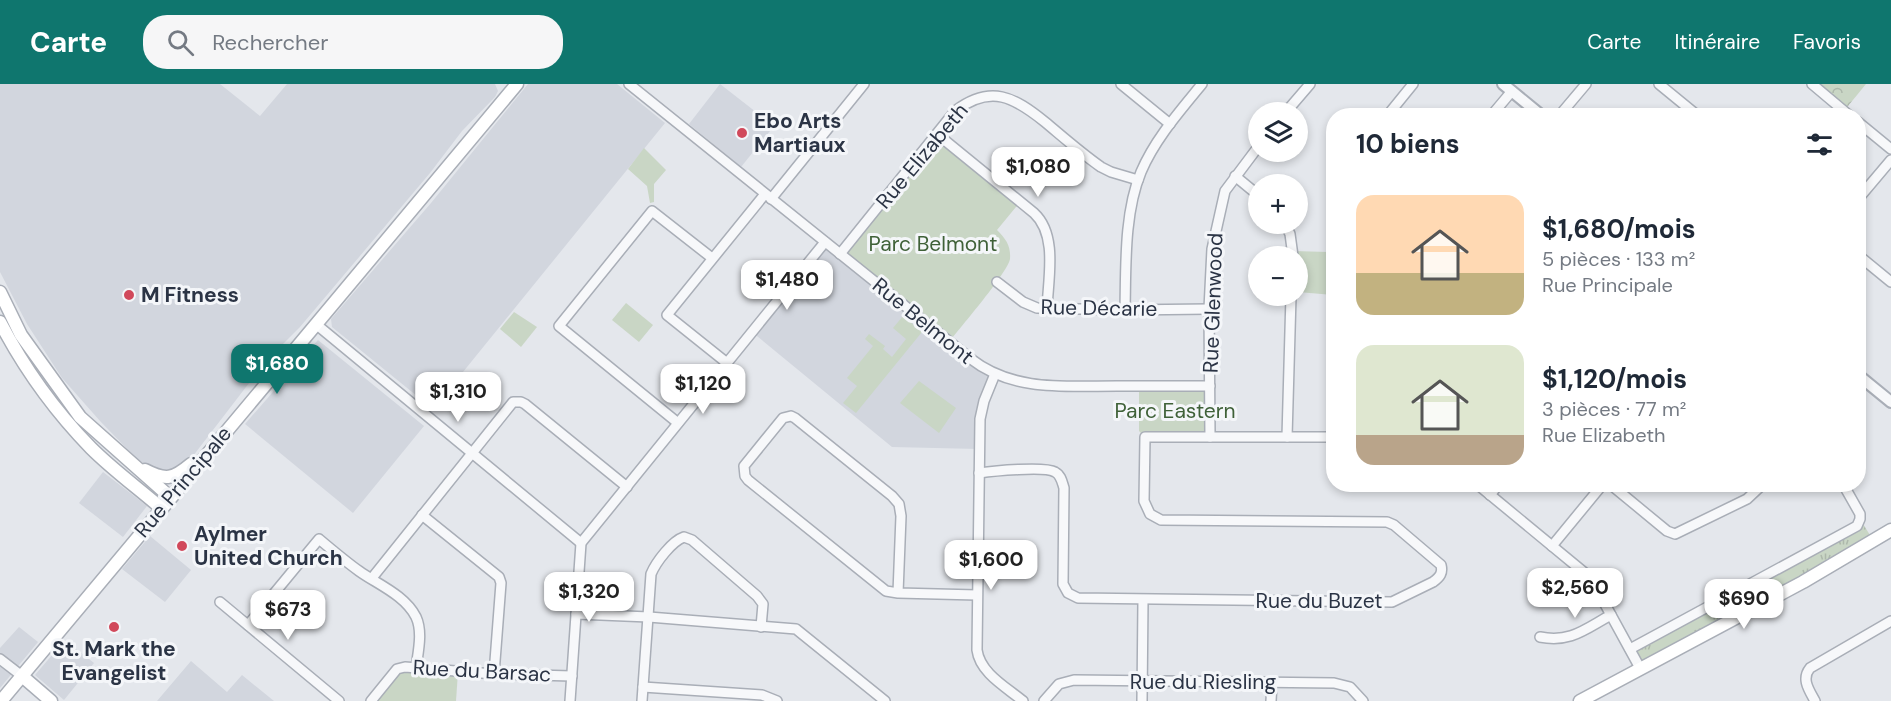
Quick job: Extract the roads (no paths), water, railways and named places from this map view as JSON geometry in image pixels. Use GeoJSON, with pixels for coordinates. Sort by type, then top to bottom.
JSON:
{"type":"FeatureCollection","features":[{"type":"Feature","properties":{"kind":"main road","name":"Rue Principale"},"geometry":{"type":"LineString","coordinates":[[1,701],[161,507],[391,237],[514,85]]}},
{"type":"Feature","properties":{"kind":"main road"},"geometry":{"type":"LineString","coordinates":[[0,292],[28,346],[80,417],[170,497]]}},
{"type":"Feature","properties":{"kind":"main road"},"geometry":{"type":"LineString","coordinates":[[0,322],[26,366],[72,428],[109,464],[161,507]]}},
{"type":"Feature","properties":{"kind":"main road"},"geometry":{"type":"LineString","coordinates":[[129,460],[153,474],[167,477],[182,472],[214,445]]}},
{"type":"Feature","properties":{"kind":"main road"},"geometry":{"type":"LineString","coordinates":[[1580,701],[1803,582],[1891,530]]}},
{"type":"Feature","properties":{"kind":"main road"},"geometry":{"type":"LineString","coordinates":[[21,676],[51,701]]}},
{"type":"Feature","properties":{"kind":"street","name":"Rue Belmont"},"geometry":{"type":"LineString","coordinates":[[629,84],[971,359],[995,374],[1021,382],[1048,386],[1210,386]]}},
{"type":"Feature","properties":{"kind":"street"},"geometry":{"type":"LineString","coordinates":[[727,363],[667,315],[712,258],[864,84]]}},
{"type":"Feature","properties":{"kind":"street"},"geometry":{"type":"LineString","coordinates":[[1121,84],[1170,124]]}},
{"type":"Feature","properties":{"kind":"street"},"geometry":{"type":"LineString","coordinates":[[1125,310],[1128,237],[1138,180],[1153,150],[1170,124],[1202,84]]}},
{"type":"Feature","properties":{"kind":"street"},"geometry":{"type":"LineString","coordinates":[[1295,102],[1310,84]]}},
{"type":"Feature","properties":{"kind":"street"},"geometry":{"type":"LineString","coordinates":[[1394,108],[1413,84]]}},
{"type":"Feature","properties":{"kind":"street"},"geometry":{"type":"LineString","coordinates":[[1566,108],[1586,84]]}},
{"type":"Feature","properties":{"kind":"street"},"geometry":{"type":"LineString","coordinates":[[1659,84],[1688,108]]}},
{"type":"Feature","properties":{"kind":"street"},"geometry":{"type":"LineString","coordinates":[[1812,84],[1840,108]]}},
{"type":"Feature","properties":{"kind":"street"},"geometry":{"type":"LineString","coordinates":[[1495,108],[1507,87],[1532,108]]}},
{"type":"Feature","properties":{"kind":"street","name":"Rue Elizabeth"},"geometry":{"type":"LineString","coordinates":[[840,254],[955,111],[968,100],[982,94],[1001,94],[1019,102],[1101,167],[1138,180]]}},
{"type":"Feature","properties":{"kind":"street"},"geometry":{"type":"LineString","coordinates":[[1866,129],[1891,149]]}},
{"type":"Feature","properties":{"kind":"street"},"geometry":{"type":"LineString","coordinates":[[937,134],[1034,213],[1043,223],[1049,244],[1047,309]]}},
{"type":"Feature","properties":{"kind":"street","name":"Rue Glenwood"},"geometry":{"type":"LineString","coordinates":[[1210,437],[1209,309],[1212,249],[1224,191],[1248,160]]}},
{"type":"Feature","properties":{"kind":"street"},"geometry":{"type":"LineString","coordinates":[[1866,190],[1890,164]]}},
{"type":"Feature","properties":{"kind":"street"},"geometry":{"type":"LineString","coordinates":[[1235,176],[1248,187]]}},
{"type":"Feature","properties":{"kind":"street"},"geometry":{"type":"LineString","coordinates":[[678,423],[559,327],[652,211],[712,258]]}},
{"type":"Feature","properties":{"kind":"street"},"geometry":{"type":"LineString","coordinates":[[570,701],[582,543],[825,242]]}},
{"type":"Feature","properties":{"kind":"street"},"geometry":{"type":"LineString","coordinates":[[1866,262],[1891,282]]}},
{"type":"Feature","properties":{"kind":"street","name":"Rue Décarie"},"geometry":{"type":"LineString","coordinates":[[997,282],[1027,305],[1047,309],[1209,309]]}},
{"type":"Feature","properties":{"kind":"street"},"geometry":{"type":"LineString","coordinates":[[1287,437],[1291,306]]}},
{"type":"Feature","properties":{"kind":"street"},"geometry":{"type":"LineString","coordinates":[[317,325],[582,543]]}},
{"type":"Feature","properties":{"kind":"street"},"geometry":{"type":"LineString","coordinates":[[995,374],[981,409],[977,650],[981,665],[1023,701]]}},
{"type":"Feature","properties":{"kind":"street"},"geometry":{"type":"LineString","coordinates":[[1866,382],[1891,402]]}},
{"type":"Feature","properties":{"kind":"street"},"geometry":{"type":"LineString","coordinates":[[372,578],[510,405],[517,401],[627,488]]}},
{"type":"Feature","properties":{"kind":"street"},"geometry":{"type":"LineString","coordinates":[[898,593],[901,516],[899,504],[795,418],[791,416],[783,418],[744,466],[745,476],[886,591],[898,593],[977,596]]}},
{"type":"Feature","properties":{"kind":"street","name":"Rue du Buzet"},"geometry":{"type":"LineString","coordinates":[[979,473],[1045,469],[1056,472],[1060,476],[1064,488],[1062,579],[1065,589],[1078,598],[1392,602],[1434,582],[1439,577],[1442,571],[1437,561],[1394,525],[1387,522],[1161,520],[1153,518],[1147,511],[1144,501],[1145,437],[1210,437]]}},
{"type":"Feature","properties":{"kind":"street"},"geometry":{"type":"LineString","coordinates":[[1210,437],[1326,437]]}},
{"type":"Feature","properties":{"kind":"street"},"geometry":{"type":"LineString","coordinates":[[1486,492],[1590,578],[1640,668]]}},
{"type":"Feature","properties":{"kind":"street"},"geometry":{"type":"LineString","coordinates":[[1552,546],[1596,492]]}},
{"type":"Feature","properties":{"kind":"street"},"geometry":{"type":"LineString","coordinates":[[1620,492],[1667,531],[1676,534],[1748,499],[1755,492]]}},
{"type":"Feature","properties":{"kind":"street"},"geometry":{"type":"LineString","coordinates":[[1630,649],[1857,526],[1860,514],[1848,492]]}},
{"type":"Feature","properties":{"kind":"street"},"geometry":{"type":"LineString","coordinates":[[422,515],[499,577],[501,584],[494,674]]}},
{"type":"Feature","properties":{"kind":"street"},"geometry":{"type":"LineString","coordinates":[[642,701],[653,569],[677,541],[684,537],[692,540],[760,600],[763,611],[761,627]]}},
{"type":"Feature","properties":{"kind":"street"},"geometry":{"type":"LineString","coordinates":[[248,626],[319,539],[405,604],[416,617],[419,640],[416,668]]}},
{"type":"Feature","properties":{"kind":"street"},"geometry":{"type":"LineString","coordinates":[[1142,701],[1143,600]]}},
{"type":"Feature","properties":{"kind":"street"},"geometry":{"type":"LineString","coordinates":[[220,602],[339,701]]}},
{"type":"Feature","properties":{"kind":"street"},"geometry":{"type":"LineString","coordinates":[[576,614],[649,617],[796,629],[885,701]]}},
{"type":"Feature","properties":{"kind":"street"},"geometry":{"type":"LineString","coordinates":[[1540,637],[1565,639],[1611,615]]}},
{"type":"Feature","properties":{"kind":"street"},"geometry":{"type":"LineString","coordinates":[[1815,701],[1806,681],[1810,668],[1891,621]]}},
{"type":"Feature","properties":{"kind":"street"},"geometry":{"type":"LineString","coordinates":[[0,658],[21,676]]}},
{"type":"Feature","properties":{"kind":"street","name":"Rue du Barsac"},"geometry":{"type":"LineString","coordinates":[[371,701],[397,669],[405,667],[494,674],[572,676]]}},
{"type":"Feature","properties":{"kind":"street","name":"Rue du Riesling"},"geometry":{"type":"LineString","coordinates":[[1044,701],[1053,690],[1066,681],[1342,684],[1355,691],[1363,701]]}},
{"type":"Feature","properties":{"kind":"street"},"geometry":{"type":"LineString","coordinates":[[1271,701],[1272,683]]}},
{"type":"Feature","properties":{"kind":"street"},"geometry":{"type":"LineString","coordinates":[[643,687],[713,696],[762,695],[777,701]]}},
{"type":"Feature","properties":{"kind":"place","name":"Ebo Arts Martiaux"},"geometry":{"type":"Point","coordinates":[742,133]}},
{"type":"Feature","properties":{"kind":"place","name":"M Fitness"},"geometry":{"type":"Point","coordinates":[129,295]}},
{"type":"Feature","properties":{"kind":"place","name":"Aylmer United Church"},"geometry":{"type":"Point","coordinates":[182,546]}},
{"type":"Feature","properties":{"kind":"place","name":"St. Mark the Evangelist"},"geometry":{"type":"Point","coordinates":[114,627]}},
{"type":"Feature","properties":{"kind":"park label","name":"Parc Belmont"},"geometry":{"type":"Point","coordinates":[933,244]}},
{"type":"Feature","properties":{"kind":"park label","name":"Parc Eastern"},"geometry":{"type":"Point","coordinates":[1175,411]}}]}
